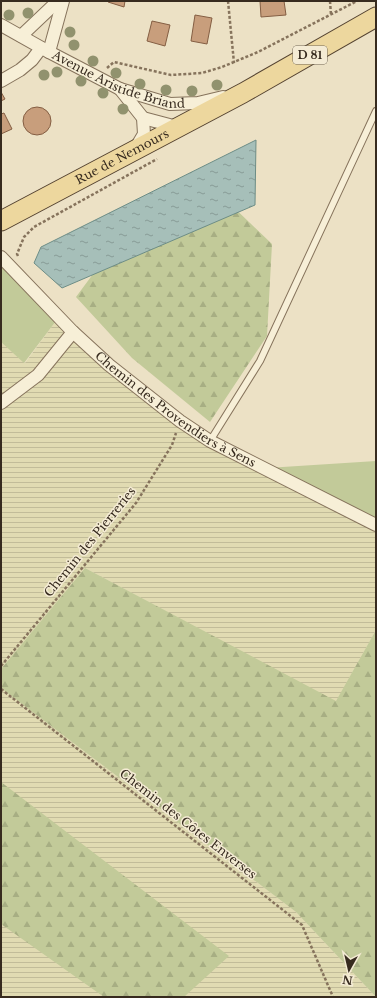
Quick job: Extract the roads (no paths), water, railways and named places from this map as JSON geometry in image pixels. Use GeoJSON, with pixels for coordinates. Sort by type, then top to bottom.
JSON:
{"type":"FeatureCollection","features":[{"type":"Feature","properties":{"kind":"main road","name":"D 81"},"geometry":{"type":"LineString","coordinates":[[243,93],[376,17]]}},
{"type":"Feature","properties":{"kind":"main road","name":"Rue de Nemours"},"geometry":{"type":"LineString","coordinates":[[1,221],[243,93]]}},
{"type":"Feature","properties":{"kind":"street"},"geometry":{"type":"LineString","coordinates":[[21,36],[58,1]]}},
{"type":"Feature","properties":{"kind":"street"},"geometry":{"type":"LineString","coordinates":[[1,81],[20,70],[45,50],[63,1]]}},
{"type":"Feature","properties":{"kind":"street","name":"Avenue Aristide Briand"},"geometry":{"type":"LineString","coordinates":[[1,25],[120,89],[170,104],[198,103],[243,93]]}},
{"type":"Feature","properties":{"kind":"street"},"geometry":{"type":"LineString","coordinates":[[120,89],[143,118],[144,134],[134,150]]}},
{"type":"Feature","properties":{"kind":"street"},"geometry":{"type":"LineString","coordinates":[[170,104],[177,127]]}},
{"type":"Feature","properties":{"kind":"street"},"geometry":{"type":"LineString","coordinates":[[143,118],[177,127]]}},
{"type":"Feature","properties":{"kind":"street","name":"Chemin des Provendiers à Sens"},"geometry":{"type":"LineString","coordinates":[[1,257],[73,332],[109,365],[180,421],[210,441],[376,525]]}},
{"type":"Feature","properties":{"kind":"street"},"geometry":{"type":"LineString","coordinates":[[1,403],[38,375],[73,332]]}},
{"type":"Feature","properties":{"kind":"lane"},"geometry":{"type":"LineString","coordinates":[[210,441],[260,361],[376,111]]}},
{"type":"Feature","properties":{"kind":"water"},"geometry":{"type":"Polygon","coordinates":[[[256,140],[255,205],[62,288],[34,263],[41,247],[256,140]]]}}]}
